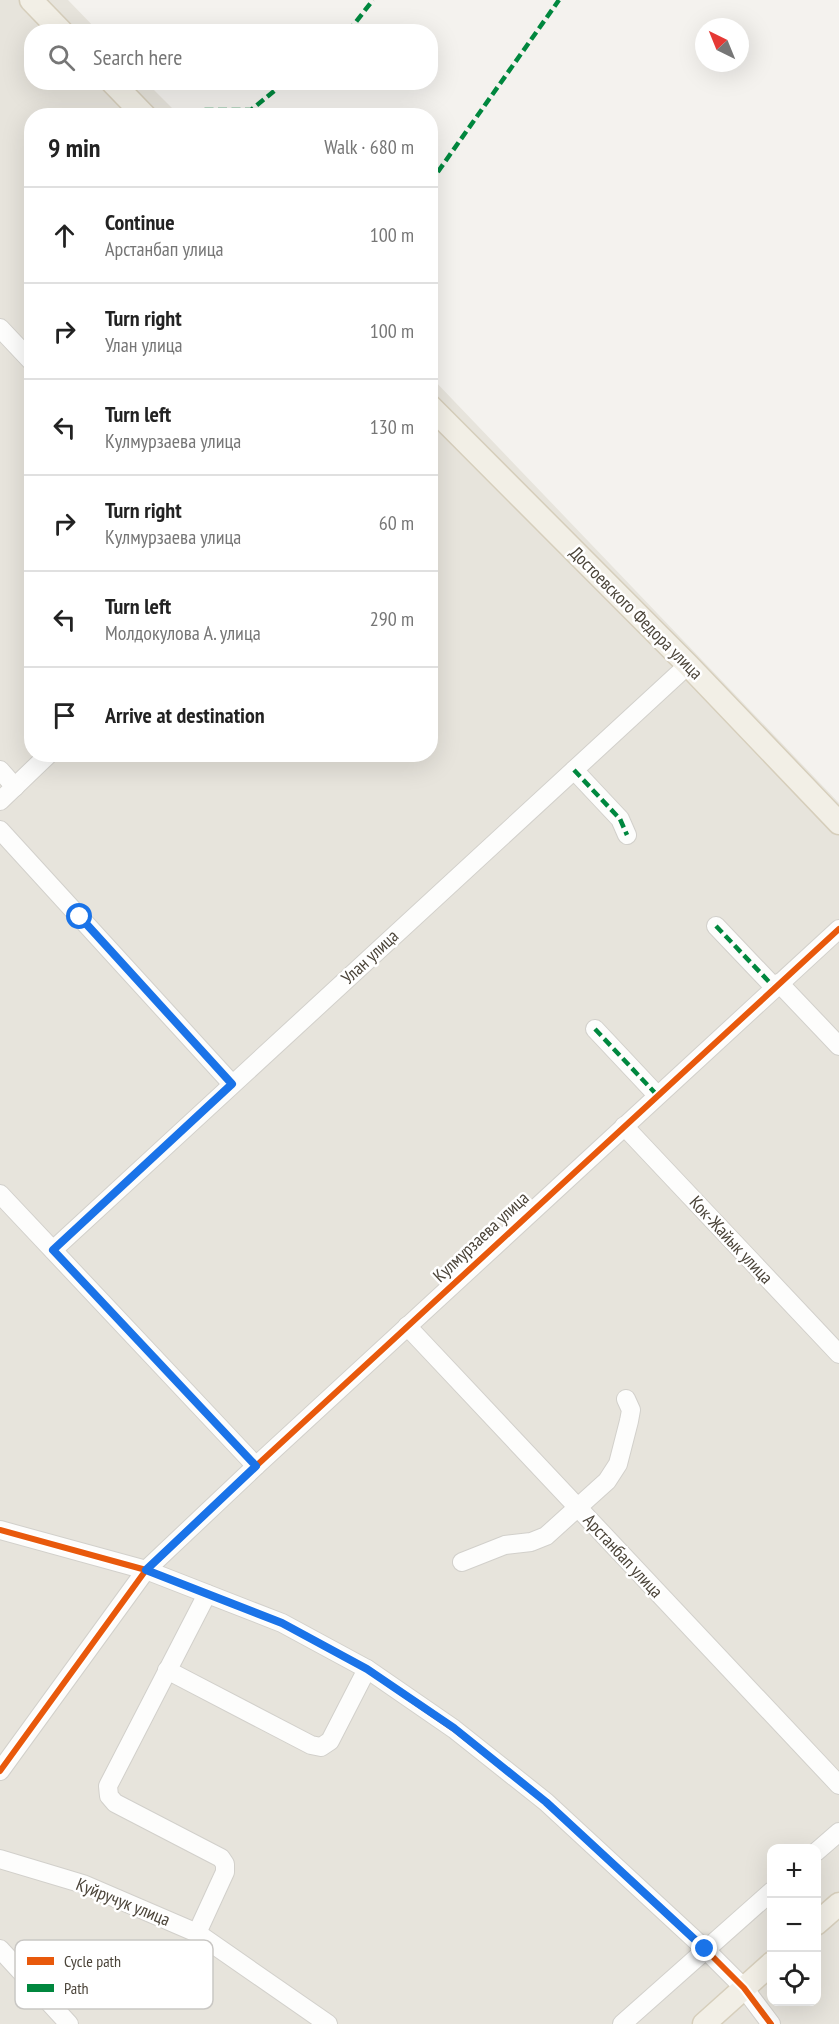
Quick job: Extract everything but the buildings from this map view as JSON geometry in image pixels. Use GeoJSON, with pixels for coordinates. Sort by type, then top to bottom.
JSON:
{"type":"FeatureCollection","features":[{"type":"Feature","properties":{"kind":"main road"},"geometry":{"type":"LineString","coordinates":[[31,0],[54,24]]}},
{"type":"Feature","properties":{"kind":"main road"},"geometry":{"type":"LineString","coordinates":[[120,90],[136,108]]}},
{"type":"Feature","properties":{"kind":"main road","name":"Достоевского Федора улица"},"geometry":{"type":"LineString","coordinates":[[438,414],[688,665],[839,823]]}},
{"type":"Feature","properties":{"kind":"main road"},"geometry":{"type":"LineString","coordinates":[[821,1920],[839,1904]]}},
{"type":"Feature","properties":{"kind":"main road"},"geometry":{"type":"LineString","coordinates":[[704,2024],[767,1967]]}},
{"type":"Feature","properties":{"kind":"street"},"geometry":{"type":"LineString","coordinates":[[0,328],[24,354]]}},
{"type":"Feature","properties":{"kind":"street","name":"Улан улица"},"geometry":{"type":"LineString","coordinates":[[53,1250],[688,665]]}},
{"type":"Feature","properties":{"kind":"street"},"geometry":{"type":"LineString","coordinates":[[0,801],[41,762]]}},
{"type":"Feature","properties":{"kind":"street"},"geometry":{"type":"LineString","coordinates":[[0,770],[15,787]]}},
{"type":"Feature","properties":{"kind":"street"},"geometry":{"type":"LineString","coordinates":[[574,770],[620,819],[627,835]]}},
{"type":"Feature","properties":{"kind":"street"},"geometry":{"type":"LineString","coordinates":[[0,830],[232,1084]]}},
{"type":"Feature","properties":{"kind":"street"},"geometry":{"type":"LineString","coordinates":[[716,926],[839,1046]]}},
{"type":"Feature","properties":{"kind":"street","name":"Кулмурзаева улица"},"geometry":{"type":"LineString","coordinates":[[0,1771],[146,1570],[407,1326],[839,929]]}},
{"type":"Feature","properties":{"kind":"street"},"geometry":{"type":"LineString","coordinates":[[595,1029],[657,1095]]}},
{"type":"Feature","properties":{"kind":"street","name":"Кок-Жайык улица"},"geometry":{"type":"LineString","coordinates":[[624,1126],[839,1354]]}},
{"type":"Feature","properties":{"kind":"street"},"geometry":{"type":"LineString","coordinates":[[0,1194],[256,1466]]}},
{"type":"Feature","properties":{"kind":"street","name":"Арстанбап улица"},"geometry":{"type":"LineString","coordinates":[[407,1326],[839,1785]]}},
{"type":"Feature","properties":{"kind":"street"},"geometry":{"type":"LineString","coordinates":[[462,1562],[505,1545],[531,1542],[546,1536],[607,1481],[618,1464],[631,1410],[626,1400]]}},
{"type":"Feature","properties":{"kind":"street"},"geometry":{"type":"LineString","coordinates":[[0,1530],[146,1570],[282,1623],[367,1669],[454,1728],[546,1802],[705,1949],[744,1988],[771,2024]]}},
{"type":"Feature","properties":{"kind":"street"},"geometry":{"type":"LineString","coordinates":[[197,1933],[225,1872],[225,1864],[221,1858],[115,1803],[109,1796],[108,1786],[207,1594]]}},
{"type":"Feature","properties":{"kind":"street"},"geometry":{"type":"LineString","coordinates":[[167,1670],[312,1745],[321,1747],[330,1741],[367,1669]]}},
{"type":"Feature","properties":{"kind":"street"},"geometry":{"type":"LineString","coordinates":[[821,1848],[839,1833]]}},
{"type":"Feature","properties":{"kind":"street","name":"Куйручук улица"},"geometry":{"type":"LineString","coordinates":[[0,1859],[82,1884],[197,1933],[207,1940]]}},
{"type":"Feature","properties":{"kind":"street"},"geometry":{"type":"LineString","coordinates":[[622,2024],[767,1895]]}},
{"type":"Feature","properties":{"kind":"street","name":"Куйручук улица"},"geometry":{"type":"LineString","coordinates":[[213,1944],[328,2024]]}},
{"type":"Feature","properties":{"kind":"street"},"geometry":{"type":"LineString","coordinates":[[0,1949],[15,1965]]}},
{"type":"Feature","properties":{"kind":"street"},"geometry":{"type":"LineString","coordinates":[[55,2009],[69,2024]]}},
{"type":"Feature","properties":{"kind":"shaded area"},"geometry":{"type":"Polygon","coordinates":[[[0,0],[68,0],[91,24],[24,24],[24,90],[154,90],[172,108],[24,108],[24,762],[438,762],[438,384],[839,803],[839,2024],[0,2024],[0,0]]]}},
{"type":"Feature","properties":{"kind":"marked path"},"geometry":{"type":"LineString","coordinates":[[354,24],[373,0]]}},
{"type":"Feature","properties":{"kind":"marked path"},"geometry":{"type":"LineString","coordinates":[[438,172],[559,0]]}},
{"type":"Feature","properties":{"kind":"marked path"},"geometry":{"type":"LineString","coordinates":[[253,108],[275,90]]}},
{"type":"Feature","properties":{"kind":"marked path"},"geometry":{"type":"LineString","coordinates":[[574,770],[620,819],[627,835]]}},
{"type":"Feature","properties":{"kind":"marked path"},"geometry":{"type":"LineString","coordinates":[[716,926],[774,987]]}},
{"type":"Feature","properties":{"kind":"marked path"},"geometry":{"type":"LineString","coordinates":[[595,1029],[657,1095]]}},
{"type":"Feature","properties":{"kind":"cycle path"},"geometry":{"type":"LineString","coordinates":[[0,1771],[146,1570],[839,929]]}},
{"type":"Feature","properties":{"kind":"cycle path"},"geometry":{"type":"LineString","coordinates":[[0,1530],[146,1570],[282,1623],[367,1669],[454,1729],[546,1802],[705,1949],[744,1988],[771,2024]]}},
{"type":"Feature","properties":{"kind":"route"},"geometry":{"type":"LineString","coordinates":[[80,917],[232,1084],[53,1250],[256,1466],[146,1570],[282,1623],[367,1669],[454,1728],[546,1802],[705,1949]]}}]}
